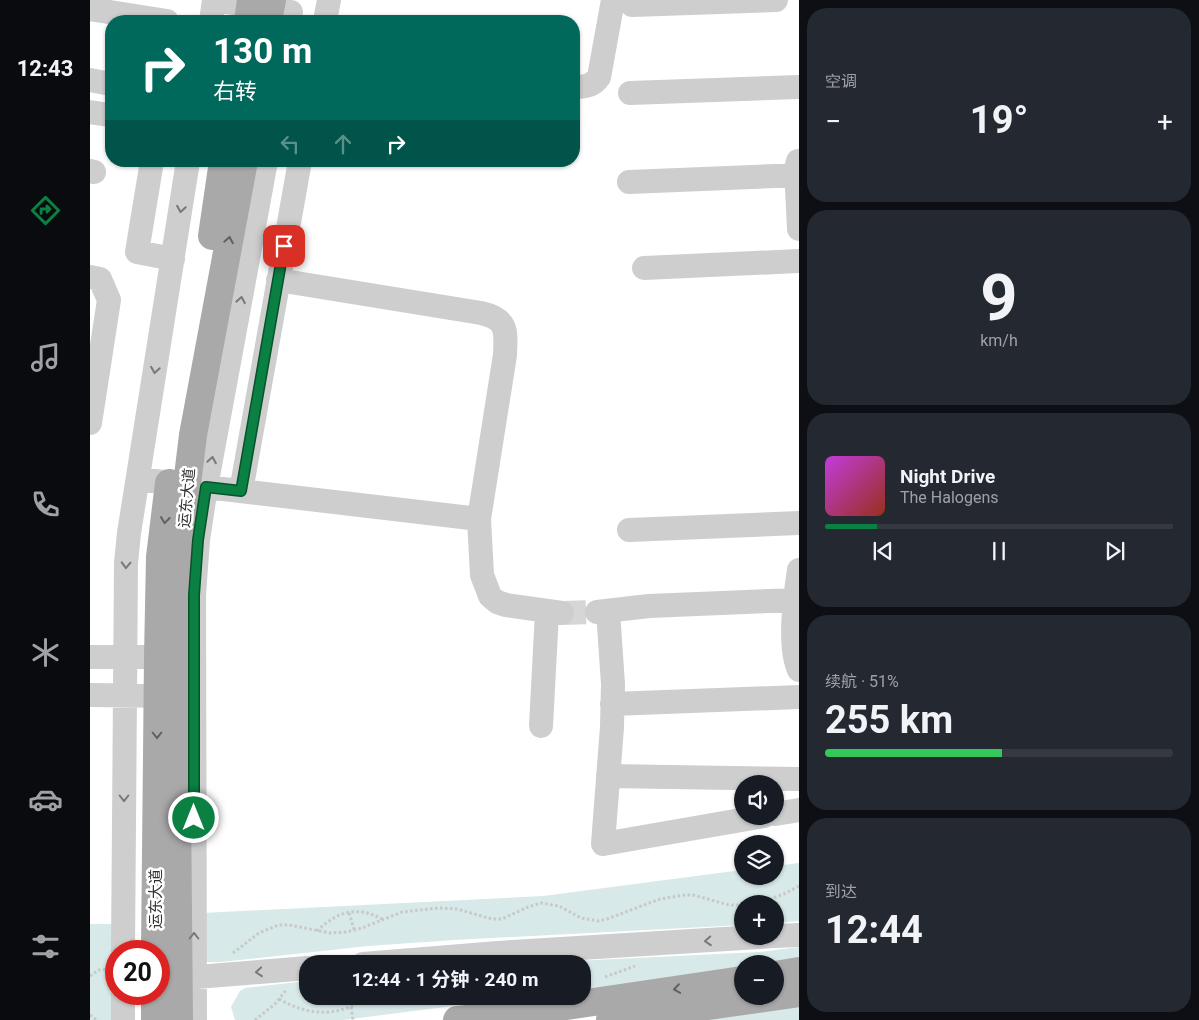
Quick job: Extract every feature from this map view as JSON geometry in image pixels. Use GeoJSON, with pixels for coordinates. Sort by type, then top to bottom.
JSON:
{"type":"FeatureCollection","features":[{"type":"Feature","properties":{"kind":"main road","name":"运东大道"},"geometry":{"type":"LineString","coordinates":[[179,1020],[186,978],[176,657],[160,557],[187,485],[171,461],[207,267],[243,169]]}},
{"type":"Feature","properties":{"kind":"main road","name":"运东大道"},"geometry":{"type":"LineString","coordinates":[[156,940],[176,696]]}},
{"type":"Feature","properties":{"kind":"main road"},"geometry":{"type":"LineString","coordinates":[[784,974],[799,971]]}},
{"type":"Feature","properties":{"kind":"main road"},"geometry":{"type":"LineString","coordinates":[[457,1020],[518,1013],[734,981]]}},
{"type":"Feature","properties":{"kind":"main road"},"geometry":{"type":"LineString","coordinates":[[610,1020],[799,993]]}},
{"type":"Feature","properties":{"kind":"main road"},"geometry":{"type":"LineString","coordinates":[[155,1005],[155,1020]]}},
{"type":"Feature","properties":{"kind":"street"},"geometry":{"type":"LineString","coordinates":[[326,15],[329,0]]}},
{"type":"Feature","properties":{"kind":"street"},"geometry":{"type":"LineString","coordinates":[[580,87],[591,85],[599,77],[623,3],[776,0]]}},
{"type":"Feature","properties":{"kind":"street"},"geometry":{"type":"LineString","coordinates":[[213,8],[269,12]]}},
{"type":"Feature","properties":{"kind":"street"},"geometry":{"type":"LineString","coordinates":[[90,9],[128,15]]}},
{"type":"Feature","properties":{"kind":"street"},"geometry":{"type":"LineString","coordinates":[[90,80],[105,83]]}},
{"type":"Feature","properties":{"kind":"street"},"geometry":{"type":"LineString","coordinates":[[630,93],[799,87]]}},
{"type":"Feature","properties":{"kind":"street"},"geometry":{"type":"LineString","coordinates":[[151,167],[137,252],[173,259]]}},
{"type":"Feature","properties":{"kind":"street"},"geometry":{"type":"LineString","coordinates":[[124,940],[126,563],[187,167]]}},
{"type":"Feature","properties":{"kind":"street"},"geometry":{"type":"LineString","coordinates":[[241,491],[299,167]]}},
{"type":"Feature","properties":{"kind":"street"},"geometry":{"type":"LineString","coordinates":[[90,695],[176,696],[176,657],[194,595],[198,540],[187,485],[243,169]]}},
{"type":"Feature","properties":{"kind":"street"},"geometry":{"type":"LineString","coordinates":[[630,182],[798,169],[799,229]]}},
{"type":"Feature","properties":{"kind":"street"},"geometry":{"type":"LineString","coordinates":[[644,268],[799,261]]}},
{"type":"Feature","properties":{"kind":"street"},"geometry":{"type":"LineString","coordinates":[[90,277],[100,279],[109,300],[95,358],[90,424]]}},
{"type":"Feature","properties":{"kind":"street"},"geometry":{"type":"LineString","coordinates":[[278,280],[492,315],[499,319],[503,325],[506,333],[505,355],[479,519],[482,575],[490,596],[497,602],[555,613],[541,726]]}},
{"type":"Feature","properties":{"kind":"street"},"geometry":{"type":"LineString","coordinates":[[138,479],[479,519]]}},
{"type":"Feature","properties":{"kind":"street"},"geometry":{"type":"LineString","coordinates":[[629,530],[799,523]]}},
{"type":"Feature","properties":{"kind":"street"},"geometry":{"type":"LineString","coordinates":[[799,570],[794,647],[796,664],[799,670]]}},
{"type":"Feature","properties":{"kind":"street"},"geometry":{"type":"LineString","coordinates":[[734,821],[603,844],[613,684],[603,611],[649,606],[796,607]]}},
{"type":"Feature","properties":{"kind":"street"},"geometry":{"type":"LineString","coordinates":[[90,657],[176,657]]}},
{"type":"Feature","properties":{"kind":"street"},"geometry":{"type":"LineString","coordinates":[[612,704],[799,697]]}},
{"type":"Feature","properties":{"kind":"street"},"geometry":{"type":"LineString","coordinates":[[608,776],[799,779]]}},
{"type":"Feature","properties":{"kind":"street"},"geometry":{"type":"LineString","coordinates":[[784,812],[799,810]]}},
{"type":"Feature","properties":{"kind":"street"},"geometry":{"type":"LineString","coordinates":[[784,935],[799,934]]}},
{"type":"Feature","properties":{"kind":"street"},"geometry":{"type":"LineString","coordinates":[[473,955],[734,939]]}},
{"type":"Feature","properties":{"kind":"street"},"geometry":{"type":"LineString","coordinates":[[195,1020],[186,978],[299,969]]}},
{"type":"Feature","properties":{"kind":"street"},"geometry":{"type":"LineString","coordinates":[[123,1005],[123,1020]]}},
{"type":"Feature","properties":{"kind":"path"},"geometry":{"type":"LineString","coordinates":[[781,895],[799,886]]}},
{"type":"Feature","properties":{"kind":"path"},"geometry":{"type":"LineString","coordinates":[[186,978],[226,959],[268,928],[278,925],[289,925],[317,932],[330,933],[354,930],[402,912],[439,908],[457,909],[492,919],[502,919],[541,903],[559,906],[581,918],[598,921],[660,899],[693,894],[734,905]]}},
{"type":"Feature","properties":{"kind":"path"},"geometry":{"type":"LineString","coordinates":[[317,932],[334,916],[349,912],[371,913],[382,919]]}},
{"type":"Feature","properties":{"kind":"path"},"geometry":{"type":"LineString","coordinates":[[349,912],[354,930]]}},
{"type":"Feature","properties":{"kind":"path"},"geometry":{"type":"LineString","coordinates":[[90,976],[99,970],[105,970]]}},
{"type":"Feature","properties":{"kind":"path"},"geometry":{"type":"LineString","coordinates":[[256,1020],[279,999],[299,975]]}},
{"type":"Feature","properties":{"kind":"path"},"geometry":{"type":"LineString","coordinates":[[279,999],[292,1007],[321,1013],[333,1012],[355,1005]]}},
{"type":"Feature","properties":{"kind":"path"},"geometry":{"type":"LineString","coordinates":[[352,1007],[353,1020]]}},
{"type":"Feature","properties":{"kind":"path"},"geometry":{"type":"LineString","coordinates":[[90,1015],[96,1020]]}},
{"type":"Feature","properties":{"kind":"shaded area"},"geometry":{"type":"Polygon","coordinates":[[[799,863],[799,921],[784,922],[784,895],[734,895],[734,925],[454,940],[368,946],[221,962],[205,962],[203,913],[543,896],[734,871],[734,885],[784,885],[784,865],[799,863]]]}},
{"type":"Feature","properties":{"kind":"shaded area"},"geometry":{"type":"Polygon","coordinates":[[[90,924],[116,924],[116,940],[105,940],[105,1005],[113,1005],[113,1020],[90,1020],[90,924]]]}},
{"type":"Feature","properties":{"kind":"shaded area"},"geometry":{"type":"Polygon","coordinates":[[[799,947],[799,961],[784,963],[784,955],[734,955],[734,970],[591,989],[591,960],[759,952],[799,947]]]}},
{"type":"Feature","properties":{"kind":"shaded area"},"geometry":{"type":"Polygon","coordinates":[[[299,982],[299,1005],[461,1005],[343,1020],[235,1020],[231,1007],[240,991],[245,988],[299,982]]]}},
{"type":"Feature","properties":{"kind":"shaded area"},"geometry":{"type":"Polygon","coordinates":[[[799,1006],[799,1020],[687,1020],[799,1006]]]}},
{"type":"Feature","properties":{"kind":"tunnel"},"geometry":{"type":"LineString","coordinates":[[562,613],[597,612]]}},
{"type":"Feature","properties":{"kind":"route"},"geometry":{"type":"LineString","coordinates":[[194,818],[194,595],[198,540],[206,487],[241,491],[284,246]]}}]}
